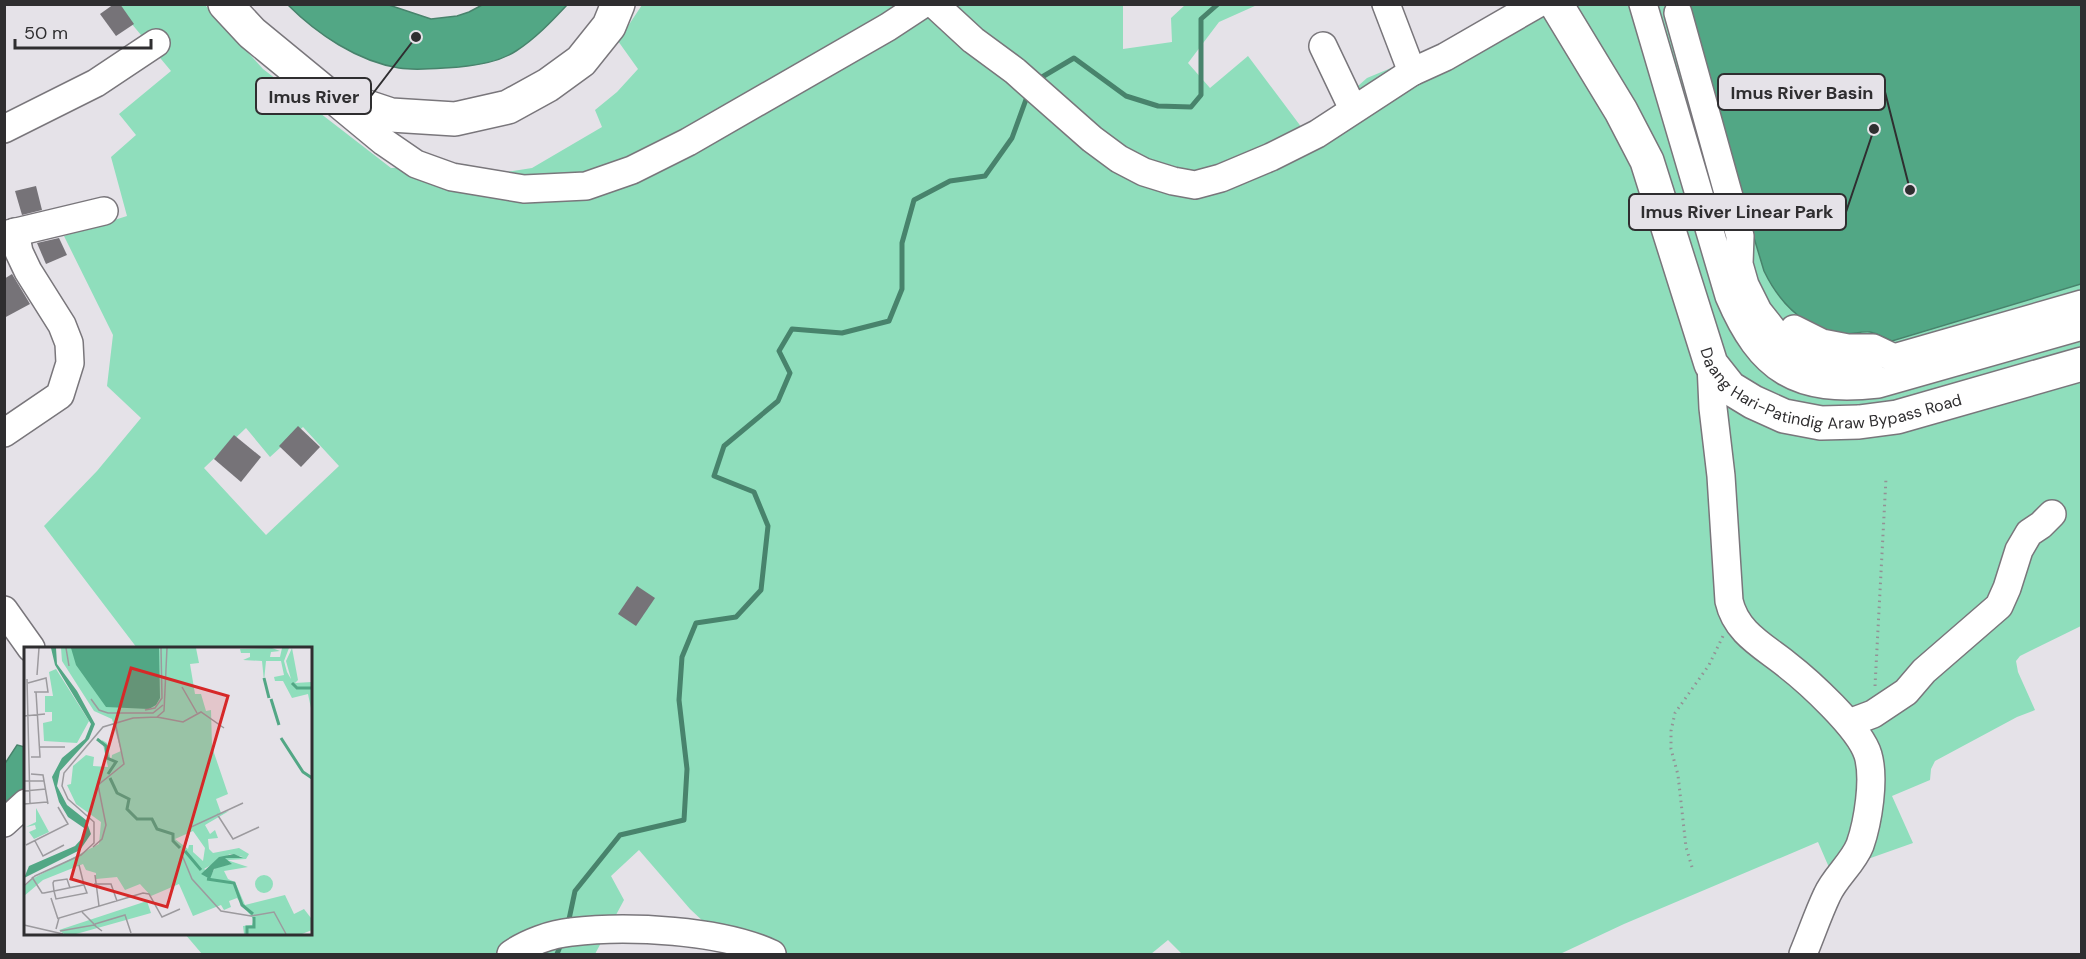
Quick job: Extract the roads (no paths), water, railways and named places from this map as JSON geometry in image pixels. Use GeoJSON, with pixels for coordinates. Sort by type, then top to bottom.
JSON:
{"type":"FeatureCollection","features":[{"type":"Feature","properties":{"kind":"main road"},"geometry":{"type":"LineString","coordinates":[[225,4],[252,33],[325,93],[391,115],[455,119],[508,107],[548,84],[581,61],[609,26],[618,4]]}},
{"type":"Feature","properties":{"kind":"main road","name":"Daang Hari-Patindig Araw Bypass Road"},"geometry":{"type":"LineString","coordinates":[[1556,4],[1621,111],[1647,161],[1711,364],[1730,388],[1753,402],[1784,416],[1821,423],[1859,422],[1897,417],[2082,364]]}},
{"type":"Feature","properties":{"kind":"street"},"geometry":{"type":"LineString","coordinates":[[325,93],[384,142],[416,164],[452,177],[524,189],[586,186],[632,170],[688,142],[888,27],[923,4]]}},
{"type":"Feature","properties":{"kind":"street"},"geometry":{"type":"LineString","coordinates":[[934,4],[973,40],[1015,71],[1092,139],[1119,159],[1144,172],[1195,185],[1221,178],[1317,134],[1412,72],[1445,57],[1537,4]]}},
{"type":"Feature","properties":{"kind":"street"},"geometry":{"type":"LineString","coordinates":[[1386,4],[1412,72]]}},
{"type":"Feature","properties":{"kind":"street"},"geometry":{"type":"LineString","coordinates":[[1643,4],[1729,296],[1748,335],[1761,353],[1781,369],[1809,382],[1836,387],[1883,383],[2082,326]]}},
{"type":"Feature","properties":{"kind":"street"},"geometry":{"type":"LineString","coordinates":[[1678,13],[1740,236],[1763,295],[1782,320],[1822,343],[1848,348],[1873,348],[1894,358],[2082,304]]}},
{"type":"Feature","properties":{"kind":"street"},"geometry":{"type":"LineString","coordinates":[[4,129],[96,83],[156,43]]}},
{"type":"Feature","properties":{"kind":"street"},"geometry":{"type":"LineString","coordinates":[[1323,46],[1353,109]]}},
{"type":"Feature","properties":{"kind":"street"},"geometry":{"type":"LineString","coordinates":[[4,433],[60,395],[70,363],[69,343],[62,325],[28,271],[10,234],[104,211]]}},
{"type":"Feature","properties":{"kind":"street"},"geometry":{"type":"LineString","coordinates":[[1740,236],[1739,264],[1745,285],[1758,311],[1773,330],[1792,349],[1810,358],[1828,364],[1863,370],[1883,383]]}},
{"type":"Feature","properties":{"kind":"street"},"geometry":{"type":"LineString","coordinates":[[1711,364],[1732,616],[1740,627],[1861,719],[1868,754],[1870,783],[1867,818],[1859,847],[1827,894],[1803,954]]}},
{"type":"Feature","properties":{"kind":"street"},"geometry":{"type":"LineString","coordinates":[[1861,719],[1906,692],[1924,671],[1999,606],[2019,550],[2029,533],[2052,514]]}},
{"type":"Feature","properties":{"kind":"street"},"geometry":{"type":"LineString","coordinates":[[4,610],[30,647]]}},
{"type":"Feature","properties":{"kind":"street"},"geometry":{"type":"LineString","coordinates":[[4,823],[24,805]]}},
{"type":"Feature","properties":{"kind":"street"},"geometry":{"type":"LineString","coordinates":[[511,954],[537,941],[569,932],[602,930],[673,932],[709,936],[742,943],[772,954]]}},
{"type":"Feature","properties":{"kind":"waterway"},"geometry":{"type":"LineString","coordinates":[[1037,80],[1074,58],[1126,96],[1158,106],[1191,107],[1201,95],[1201,19],[1218,4]]}},
{"type":"Feature","properties":{"kind":"waterway"},"geometry":{"type":"LineString","coordinates":[[568,924],[575,891],[620,835],[684,820],[687,769],[679,700],[682,657],[696,623],[736,617],[761,590],[768,526],[754,492],[714,476],[724,446],[778,401],[790,373],[779,351],[792,329],[842,333],[889,321],[902,289],[902,243],[914,200],[950,181],[985,176],[1012,138],[1028,94]]}},
{"type":"Feature","properties":{"kind":"waterway"},"geometry":{"type":"LineString","coordinates":[[557,954],[561,944]]}},
{"type":"Feature","properties":{"kind":"place","name":"Imus River"},"geometry":{"type":"Point","coordinates":[416,37]}},
{"type":"Feature","properties":{"kind":"place","name":"Imus River Linear Park"},"geometry":{"type":"Point","coordinates":[1874,129]}},
{"type":"Feature","properties":{"kind":"place","name":"Imus River Basin"},"geometry":{"type":"Point","coordinates":[1910,190]}}]}
